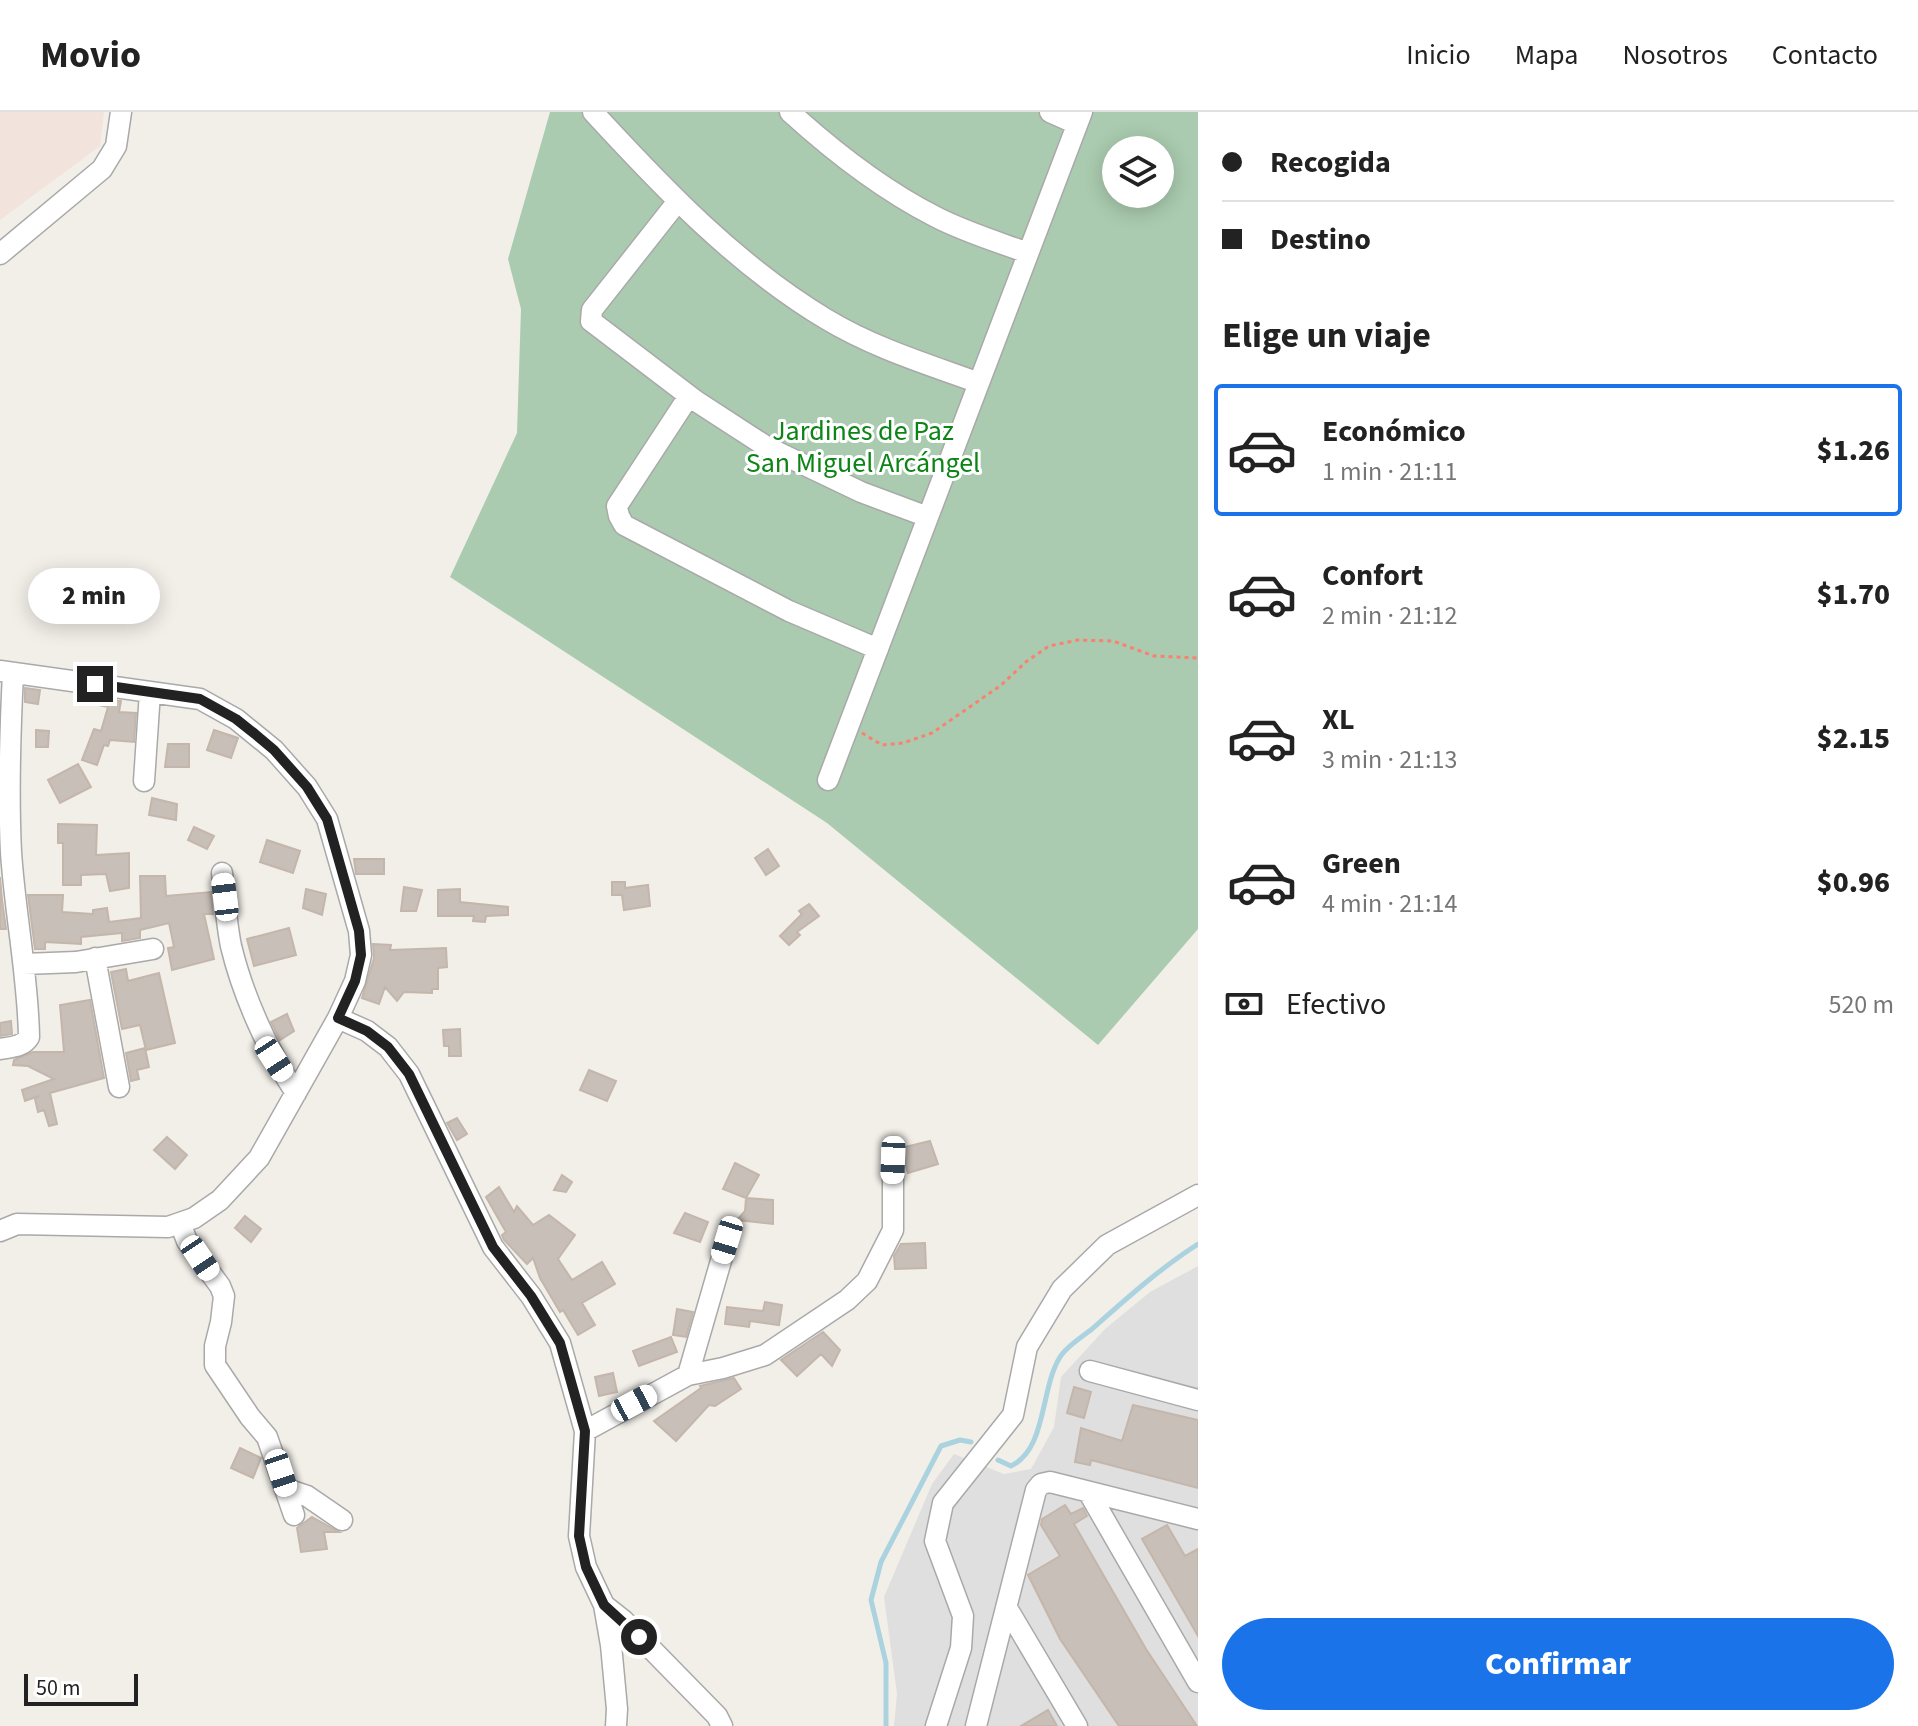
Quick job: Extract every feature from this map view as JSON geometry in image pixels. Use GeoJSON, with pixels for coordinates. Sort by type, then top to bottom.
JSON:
{"type":"FeatureCollection","features":[{"type":"Feature","properties":{"kind":"street"},"geometry":{"type":"LineString","coordinates":[[0,254],[102,169],[116,146],[121,112]]}},
{"type":"Feature","properties":{"kind":"street"},"geometry":{"type":"LineString","coordinates":[[593,112],[715,237],[773,284],[827,320],[886,350],[979,383]]}},
{"type":"Feature","properties":{"kind":"street"},"geometry":{"type":"LineString","coordinates":[[790,112],[874,179],[937,218],[1028,253]]}},
{"type":"Feature","properties":{"kind":"street"},"geometry":{"type":"LineString","coordinates":[[828,780],[1081,115],[1050,112]]}},
{"type":"Feature","properties":{"kind":"street"},"geometry":{"type":"LineString","coordinates":[[678,201],[592,310],[591,321],[689,396],[767,447],[861,492],[928,517]]}},
{"type":"Feature","properties":{"kind":"street"},"geometry":{"type":"LineString","coordinates":[[689,396],[617,506],[624,525],[789,611],[878,649]]}},
{"type":"Feature","properties":{"kind":"street"},"geometry":{"type":"LineString","coordinates":[[0,1049],[26,1043],[29,1037],[24,964],[10,939],[12,854],[6,672],[200,699],[236,719],[274,750],[307,787],[327,819],[359,931],[361,955],[355,981],[338,1018],[259,1158],[220,1200],[194,1218],[168,1227],[17,1224],[0,1231]]}},
{"type":"Feature","properties":{"kind":"street"},"geometry":{"type":"LineString","coordinates":[[144,781],[150,692]]}},
{"type":"Feature","properties":{"kind":"street"},"geometry":{"type":"LineString","coordinates":[[222,873],[231,945],[241,978],[274,1059],[296,1093]]}},
{"type":"Feature","properties":{"kind":"street"},"geometry":{"type":"LineString","coordinates":[[24,964],[153,949]]}},
{"type":"Feature","properties":{"kind":"street"},"geometry":{"type":"LineString","coordinates":[[95,958],[119,1087]]}},
{"type":"Feature","properties":{"kind":"street"},"geometry":{"type":"LineString","coordinates":[[338,1018],[367,1031],[388,1047],[409,1074],[493,1247],[531,1296],[560,1343],[585,1431],[579,1536],[586,1567],[604,1605],[611,1645],[616,1726]]}},
{"type":"Feature","properties":{"kind":"street"},"geometry":{"type":"LineString","coordinates":[[585,1431],[688,1375],[765,1355],[847,1300],[867,1281],[893,1230],[893,1160]]}},
{"type":"Feature","properties":{"kind":"street"},"geometry":{"type":"LineString","coordinates":[[936,1726],[961,1648],[963,1616],[935,1541],[943,1503],[1013,1415],[1027,1347],[1062,1289],[1107,1245],[1198,1195]]}},
{"type":"Feature","properties":{"kind":"street"},"geometry":{"type":"LineString","coordinates":[[180,1223],[187,1241],[224,1296],[215,1346],[215,1365],[267,1437],[294,1515]]}},
{"type":"Feature","properties":{"kind":"street"},"geometry":{"type":"LineString","coordinates":[[688,1375],[727,1240]]}},
{"type":"Feature","properties":{"kind":"street"},"geometry":{"type":"LineString","coordinates":[[1090,1371],[1198,1400]]}},
{"type":"Feature","properties":{"kind":"street"},"geometry":{"type":"LineString","coordinates":[[976,1726],[1036,1490],[1041,1484],[1050,1482],[1198,1519]]}},
{"type":"Feature","properties":{"kind":"street"},"geometry":{"type":"LineString","coordinates":[[286,1489],[307,1496],[342,1520]]}},
{"type":"Feature","properties":{"kind":"street"},"geometry":{"type":"LineString","coordinates":[[1089,1493],[1198,1682]]}},
{"type":"Feature","properties":{"kind":"street"},"geometry":{"type":"LineString","coordinates":[[604,1605],[623,1620],[717,1716],[722,1726]]}},
{"type":"Feature","properties":{"kind":"street"},"geometry":{"type":"LineString","coordinates":[[1007,1608],[1077,1726]]}},
{"type":"Feature","properties":{"kind":"path"},"geometry":{"type":"LineString","coordinates":[[850,723],[882,745],[903,743],[932,733],[1000,686],[1049,646],[1078,640],[1113,641],[1154,656],[1198,658]]}},
{"type":"Feature","properties":{"kind":"shaded area"},"geometry":{"type":"Polygon","coordinates":[[[0,112],[104,112],[100,146],[0,220],[0,112]]]}},
{"type":"Feature","properties":{"kind":"shaded area"},"geometry":{"type":"Polygon","coordinates":[[[1198,1266],[1198,1726],[894,1726],[897,1694],[884,1597],[932,1484],[954,1454],[1004,1474],[1031,1469],[1054,1427],[1061,1377],[1105,1329],[1150,1292],[1198,1266]]]}},
{"type":"Feature","properties":{"kind":"green space","name":"Jardines de Paz San Miguel Arcángel"},"geometry":{"type":"Polygon","coordinates":[[[550,112],[1198,112],[1198,929],[1098,1045],[827,823],[450,577],[517,433],[521,309],[508,259],[550,112]]]}},
{"type":"Feature","properties":{"kind":"building"},"geometry":{"type":"Polygon","coordinates":[[[25,688],[40,690],[38,704],[25,702],[25,688]]]}},
{"type":"Feature","properties":{"kind":"building"},"geometry":{"type":"Polygon","coordinates":[[[99,698],[121,701],[119,712],[136,713],[134,742],[110,740],[108,746],[104,745],[97,765],[82,760],[94,729],[101,731],[108,707],[98,705],[99,698]]]}},
{"type":"Feature","properties":{"kind":"building"},"geometry":{"type":"Polygon","coordinates":[[[36,730],[49,731],[48,747],[36,747],[36,730]]]}},
{"type":"Feature","properties":{"kind":"building"},"geometry":{"type":"Polygon","coordinates":[[[214,730],[238,738],[231,758],[207,750],[214,730]]]}},
{"type":"Feature","properties":{"kind":"building"},"geometry":{"type":"Polygon","coordinates":[[[168,744],[189,744],[189,767],[165,767],[168,744]]]}},
{"type":"Feature","properties":{"kind":"building"},"geometry":{"type":"Polygon","coordinates":[[[78,764],[91,787],[60,803],[48,780],[78,764]]]}},
{"type":"Feature","properties":{"kind":"building"},"geometry":{"type":"Polygon","coordinates":[[[152,798],[177,804],[176,820],[149,815],[152,798]]]}},
{"type":"Feature","properties":{"kind":"building"},"geometry":{"type":"Polygon","coordinates":[[[58,824],[97,825],[96,855],[129,853],[129,888],[110,891],[106,874],[81,875],[81,885],[63,885],[63,843],[58,843],[58,824]]]}},
{"type":"Feature","properties":{"kind":"building"},"geometry":{"type":"Polygon","coordinates":[[[194,827],[214,836],[207,849],[188,840],[194,827]]]}},
{"type":"Feature","properties":{"kind":"building"},"geometry":{"type":"Polygon","coordinates":[[[267,840],[300,851],[293,873],[260,862],[267,840]]]}},
{"type":"Feature","properties":{"kind":"building"},"geometry":{"type":"Polygon","coordinates":[[[768,849],[779,866],[766,875],[755,858],[768,849]]]}},
{"type":"Feature","properties":{"kind":"building"},"geometry":{"type":"Polygon","coordinates":[[[354,859],[384,859],[384,874],[356,874],[354,859]]]}},
{"type":"Feature","properties":{"kind":"building"},"geometry":{"type":"Polygon","coordinates":[[[140,876],[165,876],[166,896],[211,892],[213,914],[204,914],[214,959],[172,970],[168,948],[174,947],[169,923],[140,930],[140,938],[122,941],[122,933],[81,937],[81,944],[45,942],[45,949],[35,949],[28,895],[63,895],[62,912],[93,914],[93,910],[107,908],[109,922],[141,918],[140,876]]]}},
{"type":"Feature","properties":{"kind":"building"},"geometry":{"type":"Polygon","coordinates":[[[0,877],[2,900],[6,929],[0,929],[0,877]]]}},
{"type":"Feature","properties":{"kind":"building"},"geometry":{"type":"Polygon","coordinates":[[[612,882],[625,882],[625,888],[648,885],[650,906],[624,910],[622,895],[612,895],[612,882]]]}},
{"type":"Feature","properties":{"kind":"building"},"geometry":{"type":"Polygon","coordinates":[[[404,887],[422,890],[416,911],[401,911],[404,887]]]}},
{"type":"Feature","properties":{"kind":"building"},"geometry":{"type":"Polygon","coordinates":[[[306,889],[326,894],[322,915],[303,908],[306,889]]]}},
{"type":"Feature","properties":{"kind":"building"},"geometry":{"type":"Polygon","coordinates":[[[460,889],[460,902],[508,907],[508,915],[486,916],[485,922],[473,921],[474,916],[438,916],[438,890],[460,889]]]}},
{"type":"Feature","properties":{"kind":"building"},"geometry":{"type":"Polygon","coordinates":[[[809,904],[819,916],[797,932],[800,935],[789,945],[780,936],[802,914],[799,911],[809,904]]]}},
{"type":"Feature","properties":{"kind":"building"},"geometry":{"type":"Polygon","coordinates":[[[289,928],[296,955],[254,966],[247,939],[289,928]]]}},
{"type":"Feature","properties":{"kind":"building"},"geometry":{"type":"Polygon","coordinates":[[[373,944],[391,945],[390,950],[446,948],[447,967],[438,968],[438,989],[432,989],[432,993],[404,992],[397,1001],[385,987],[379,1004],[362,998],[374,958],[373,944]]]}},
{"type":"Feature","properties":{"kind":"building"},"geometry":{"type":"Polygon","coordinates":[[[126,969],[128,981],[159,973],[175,1043],[146,1050],[140,1025],[122,1029],[111,972],[126,969]]]}},
{"type":"Feature","properties":{"kind":"building"},"geometry":{"type":"Polygon","coordinates":[[[90,1000],[104,1078],[50,1093],[57,1124],[49,1126],[44,1110],[38,1112],[35,1099],[39,1096],[25,1101],[22,1090],[54,1079],[28,1066],[13,1065],[14,1060],[33,1052],[64,1052],[60,1005],[90,1000]]]}},
{"type":"Feature","properties":{"kind":"building"},"geometry":{"type":"Polygon","coordinates":[[[287,1014],[294,1031],[280,1040],[271,1022],[287,1014]]]}},
{"type":"Feature","properties":{"kind":"building"},"geometry":{"type":"Polygon","coordinates":[[[11,1021],[12,1034],[0,1036],[0,1023],[11,1021]]]}},
{"type":"Feature","properties":{"kind":"building"},"geometry":{"type":"Polygon","coordinates":[[[460,1029],[461,1056],[449,1056],[449,1046],[444,1046],[443,1030],[460,1029]]]}},
{"type":"Feature","properties":{"kind":"building"},"geometry":{"type":"Polygon","coordinates":[[[145,1048],[149,1067],[137,1070],[139,1079],[131,1081],[126,1053],[145,1048]]]}},
{"type":"Feature","properties":{"kind":"building"},"geometry":{"type":"Polygon","coordinates":[[[589,1070],[616,1081],[607,1101],[580,1090],[589,1070]]]}},
{"type":"Feature","properties":{"kind":"building"},"geometry":{"type":"Polygon","coordinates":[[[457,1118],[467,1134],[457,1140],[447,1123],[457,1118]]]}},
{"type":"Feature","properties":{"kind":"building"},"geometry":{"type":"Polygon","coordinates":[[[167,1137],[187,1155],[175,1169],[154,1150],[167,1137]]]}},
{"type":"Feature","properties":{"kind":"building"},"geometry":{"type":"Polygon","coordinates":[[[930,1141],[938,1164],[908,1173],[901,1148],[930,1141]]]}},
{"type":"Feature","properties":{"kind":"building"},"geometry":{"type":"Polygon","coordinates":[[[735,1163],[759,1175],[746,1198],[723,1189],[735,1163]]]}},
{"type":"Feature","properties":{"kind":"building"},"geometry":{"type":"Polygon","coordinates":[[[562,1175],[572,1182],[566,1192],[554,1190],[562,1175]]]}},
{"type":"Feature","properties":{"kind":"building"},"geometry":{"type":"Polygon","coordinates":[[[499,1187],[514,1212],[517,1206],[533,1225],[549,1215],[575,1235],[558,1259],[572,1280],[602,1262],[615,1284],[582,1303],[595,1325],[578,1335],[540,1278],[533,1258],[527,1264],[504,1240],[502,1235],[506,1232],[486,1197],[499,1187]]]}},
{"type":"Feature","properties":{"kind":"building"},"geometry":{"type":"Polygon","coordinates":[[[746,1198],[773,1200],[773,1224],[737,1220],[745,1211],[746,1198]]]}},
{"type":"Feature","properties":{"kind":"building"},"geometry":{"type":"Polygon","coordinates":[[[685,1213],[708,1222],[700,1242],[674,1233],[685,1213]]]}},
{"type":"Feature","properties":{"kind":"building"},"geometry":{"type":"Polygon","coordinates":[[[245,1216],[261,1229],[251,1242],[235,1228],[245,1216]]]}},
{"type":"Feature","properties":{"kind":"building"},"geometry":{"type":"Polygon","coordinates":[[[925,1243],[926,1268],[895,1269],[894,1256],[901,1244],[925,1243]]]}},
{"type":"Feature","properties":{"kind":"building"},"geometry":{"type":"Polygon","coordinates":[[[765,1302],[782,1305],[779,1325],[750,1321],[749,1327],[725,1324],[727,1307],[763,1311],[765,1302]]]}},
{"type":"Feature","properties":{"kind":"building"},"geometry":{"type":"Polygon","coordinates":[[[677,1309],[693,1312],[686,1337],[673,1335],[677,1309]]]}},
{"type":"Feature","properties":{"kind":"building"},"geometry":{"type":"Polygon","coordinates":[[[823,1332],[840,1350],[832,1366],[821,1354],[797,1376],[781,1360],[823,1332]]]}},
{"type":"Feature","properties":{"kind":"building"},"geometry":{"type":"Polygon","coordinates":[[[671,1337],[677,1352],[639,1366],[633,1351],[671,1337]]]}},
{"type":"Feature","properties":{"kind":"building"},"geometry":{"type":"Polygon","coordinates":[[[613,1373],[617,1392],[599,1396],[595,1377],[613,1373]]]}},
{"type":"Feature","properties":{"kind":"building"},"geometry":{"type":"Polygon","coordinates":[[[734,1378],[741,1389],[715,1406],[709,1405],[676,1441],[654,1421],[700,1386],[734,1378]]]}},
{"type":"Feature","properties":{"kind":"building"},"geometry":{"type":"Polygon","coordinates":[[[1074,1387],[1091,1392],[1084,1418],[1067,1413],[1074,1387]]]}},
{"type":"Feature","properties":{"kind":"building"},"geometry":{"type":"Polygon","coordinates":[[[1133,1405],[1198,1420],[1198,1488],[1091,1460],[1090,1465],[1075,1462],[1081,1428],[1122,1441],[1133,1405]]]}},
{"type":"Feature","properties":{"kind":"building"},"geometry":{"type":"Polygon","coordinates":[[[240,1448],[261,1458],[253,1478],[231,1468],[240,1448]]]}},
{"type":"Feature","properties":{"kind":"building"},"geometry":{"type":"Polygon","coordinates":[[[1065,1505],[1071,1514],[1083,1508],[1087,1516],[1074,1524],[1146,1649],[1197,1726],[1119,1726],[1060,1639],[1028,1575],[1060,1556],[1041,1525],[1042,1519],[1065,1505]]]}},
{"type":"Feature","properties":{"kind":"building"},"geometry":{"type":"Polygon","coordinates":[[[312,1517],[339,1532],[324,1532],[327,1549],[301,1552],[297,1528],[312,1517]]]}},
{"type":"Feature","properties":{"kind":"building"},"geometry":{"type":"Polygon","coordinates":[[[1167,1525],[1185,1556],[1198,1549],[1198,1636],[1142,1539],[1167,1525]]]}},
{"type":"Feature","properties":{"kind":"building"},"geometry":{"type":"Polygon","coordinates":[[[1048,1710],[1057,1726],[1021,1726],[1048,1710]]]}},
{"type":"Feature","properties":{"kind":"waterway"},"geometry":{"type":"LineString","coordinates":[[998,1460],[1011,1466],[1023,1458],[1031,1446],[1054,1370],[1063,1353],[1156,1274],[1198,1244]]}},
{"type":"Feature","properties":{"kind":"waterway"},"geometry":{"type":"LineString","coordinates":[[886,1726],[886,1663],[871,1600],[881,1562],[941,1446],[960,1440],[971,1442]]}},
{"type":"Feature","properties":{"kind":"route"},"geometry":{"type":"LineString","coordinates":[[95,684],[200,699],[236,719],[274,750],[307,787],[327,819],[359,931],[361,955],[355,981],[338,1018],[367,1031],[388,1047],[409,1074],[493,1247],[531,1296],[560,1343],[585,1431],[579,1536],[586,1567],[604,1605],[639,1637]]}}]}
